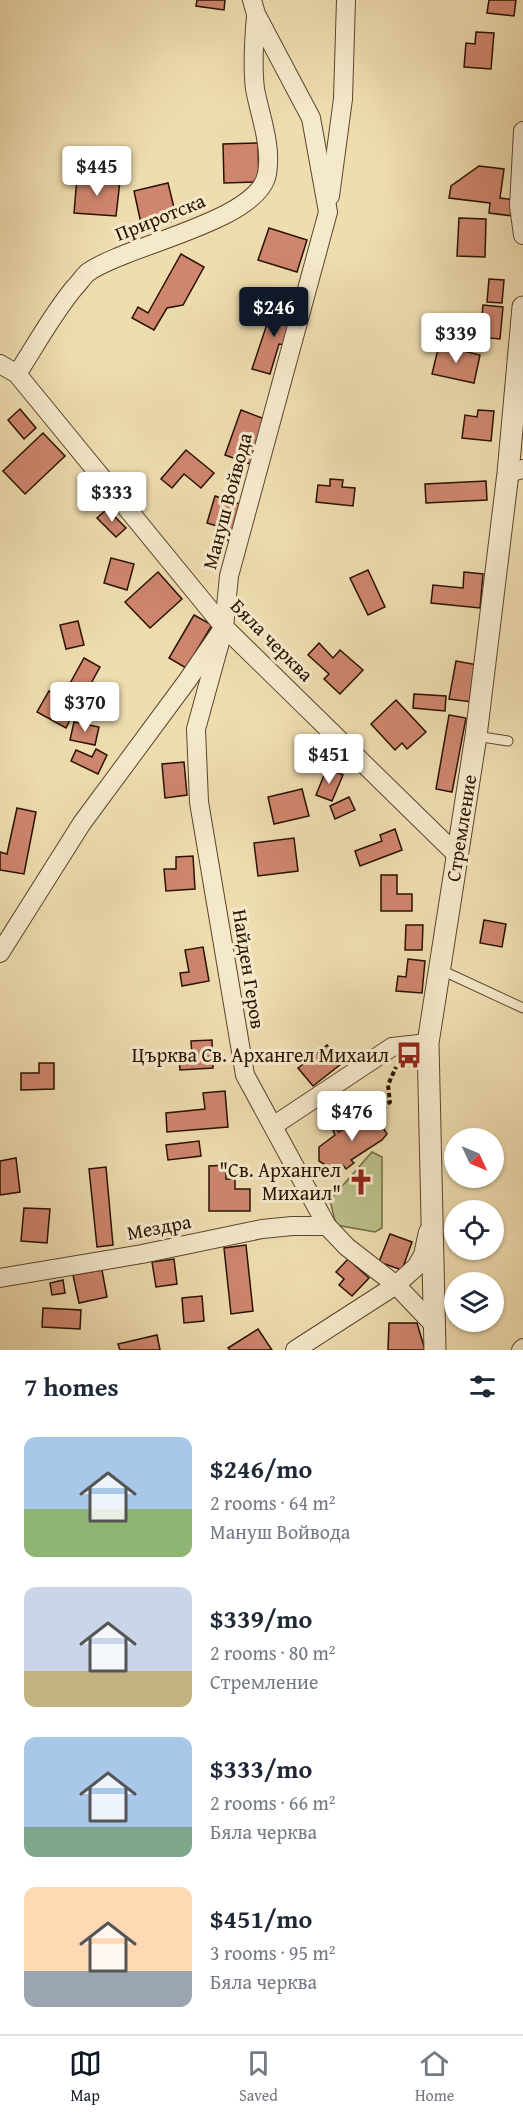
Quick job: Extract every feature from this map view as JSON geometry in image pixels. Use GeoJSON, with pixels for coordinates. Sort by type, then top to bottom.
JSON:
{"type":"FeatureCollection","features":[{"type":"Feature","properties":{"kind":"street"},"geometry":{"type":"LineString","coordinates":[[328,212],[343,99],[346,0]]}},
{"type":"Feature","properties":{"kind":"street","name":"Мануш Войвода"},"geometry":{"type":"LineString","coordinates":[[0,953],[82,823],[224,627],[229,576],[328,212],[310,118],[254,7]]}},
{"type":"Feature","properties":{"kind":"street","name":"Приротска"},"geometry":{"type":"LineString","coordinates":[[17,374],[65,299],[87,273],[129,252],[202,225],[234,210],[261,189],[267,175],[267,150],[263,118],[255,88],[254,7]]}},
{"type":"Feature","properties":{"kind":"street"},"geometry":{"type":"LineString","coordinates":[[523,130],[519,206],[523,235]]}},
{"type":"Feature","properties":{"kind":"street","name":"Стремление"},"geometry":{"type":"LineString","coordinates":[[435,1350],[428,1043],[515,471],[523,307]]}},
{"type":"Feature","properties":{"kind":"street","name":"Бяла черква"},"geometry":{"type":"LineString","coordinates":[[0,364],[17,374],[224,627],[457,855]]}},
{"type":"Feature","properties":{"kind":"street","name":"Найден Геров"},"geometry":{"type":"LineString","coordinates":[[224,627],[196,729],[199,802],[245,1075],[327,1226],[347,1247],[396,1285],[435,1326]]}},
{"type":"Feature","properties":{"kind":"street"},"geometry":{"type":"LineString","coordinates":[[273,1126],[340,1084],[392,1047],[428,1043]]}},
{"type":"Feature","properties":{"kind":"street"},"geometry":{"type":"LineString","coordinates":[[295,1350],[396,1285],[416,1267],[423,1255],[428,1235],[432,1195]]}},
{"type":"Feature","properties":{"kind":"street","name":"Мездра"},"geometry":{"type":"LineString","coordinates":[[0,1278],[142,1254],[262,1229],[327,1226]]}},
{"type":"Feature","properties":{"kind":"lane"},"geometry":{"type":"LineString","coordinates":[[476,736],[508,741]]}},
{"type":"Feature","properties":{"kind":"lane"},"geometry":{"type":"LineString","coordinates":[[439,969],[523,1008]]}},
{"type":"Feature","properties":{"kind":"path"},"geometry":{"type":"LineString","coordinates":[[380,1123],[385,1111],[384,1106],[390,1102],[388,1085],[398,1064]]}},
{"type":"Feature","properties":{"kind":"green space"},"geometry":{"type":"Polygon","coordinates":[[[372,1152],[382,1157],[382,1228],[375,1232],[336,1225],[330,1200],[372,1152]]]}},
{"type":"Feature","properties":{"kind":"building"},"geometry":{"type":"Polygon","coordinates":[[[197,0],[225,0],[224,10],[196,6],[197,0]]]}},
{"type":"Feature","properties":{"kind":"building"},"geometry":{"type":"Polygon","coordinates":[[[489,0],[516,0],[514,16],[487,13],[489,0]]]}},
{"type":"Feature","properties":{"kind":"building"},"geometry":{"type":"Polygon","coordinates":[[[476,32],[494,33],[491,69],[464,67],[466,43],[475,44],[476,32]]]}},
{"type":"Feature","properties":{"kind":"building"},"geometry":{"type":"Polygon","coordinates":[[[258,143],[259,182],[224,183],[223,144],[258,143]]]}},
{"type":"Feature","properties":{"kind":"building"},"geometry":{"type":"Polygon","coordinates":[[[479,166],[504,169],[500,198],[515,200],[513,216],[489,213],[490,203],[449,198],[451,186],[479,166]]]}},
{"type":"Feature","properties":{"kind":"building"},"geometry":{"type":"Polygon","coordinates":[[[77,177],[120,181],[116,216],[74,213],[77,177]]]}},
{"type":"Feature","properties":{"kind":"building"},"geometry":{"type":"Polygon","coordinates":[[[168,183],[177,220],[142,228],[134,191],[168,183]]]}},
{"type":"Feature","properties":{"kind":"building"},"geometry":{"type":"Polygon","coordinates":[[[459,218],[486,219],[485,257],[457,256],[459,218]]]}},
{"type":"Feature","properties":{"kind":"building"},"geometry":{"type":"Polygon","coordinates":[[[269,228],[307,240],[297,272],[258,260],[269,228]]]}},
{"type":"Feature","properties":{"kind":"building"},"geometry":{"type":"Polygon","coordinates":[[[181,254],[204,267],[183,305],[167,308],[154,330],[132,318],[138,307],[148,313],[181,254]]]}},
{"type":"Feature","properties":{"kind":"building"},"geometry":{"type":"Polygon","coordinates":[[[489,279],[504,280],[502,303],[487,302],[489,279]]]}},
{"type":"Feature","properties":{"kind":"building"},"geometry":{"type":"Polygon","coordinates":[[[483,305],[503,307],[500,339],[480,337],[483,305]]]}},
{"type":"Feature","properties":{"kind":"building"},"geometry":{"type":"Polygon","coordinates":[[[273,306],[296,313],[285,345],[279,344],[270,374],[252,369],[273,306]]]}},
{"type":"Feature","properties":{"kind":"building"},"geometry":{"type":"Polygon","coordinates":[[[439,345],[480,355],[474,383],[432,374],[439,345]]]}},
{"type":"Feature","properties":{"kind":"building"},"geometry":{"type":"Polygon","coordinates":[[[20,409],[36,428],[24,439],[8,420],[20,409]]]}},
{"type":"Feature","properties":{"kind":"building"},"geometry":{"type":"Polygon","coordinates":[[[241,410],[270,421],[253,465],[225,455],[241,410]]]}},
{"type":"Feature","properties":{"kind":"building"},"geometry":{"type":"Polygon","coordinates":[[[478,410],[494,411],[491,441],[462,438],[465,415],[477,417],[478,410]]]}},
{"type":"Feature","properties":{"kind":"building"},"geometry":{"type":"Polygon","coordinates":[[[43,433],[65,456],[25,494],[3,471],[43,433]]]}},
{"type":"Feature","properties":{"kind":"building"},"geometry":{"type":"Polygon","coordinates":[[[186,450],[214,473],[201,488],[184,474],[172,488],[161,479],[186,450]]]}},
{"type":"Feature","properties":{"kind":"building"},"geometry":{"type":"Polygon","coordinates":[[[330,479],[343,480],[342,487],[355,488],[353,506],[316,502],[318,485],[330,486],[330,479]]]}},
{"type":"Feature","properties":{"kind":"building"},"geometry":{"type":"Polygon","coordinates":[[[486,481],[487,500],[426,503],[425,484],[486,481]]]}},
{"type":"Feature","properties":{"kind":"building"},"geometry":{"type":"Polygon","coordinates":[[[215,496],[243,505],[231,541],[214,536],[217,526],[207,523],[215,496]]]}},
{"type":"Feature","properties":{"kind":"building"},"geometry":{"type":"Polygon","coordinates":[[[107,509],[126,528],[116,537],[97,518],[107,509]]]}},
{"type":"Feature","properties":{"kind":"building"},"geometry":{"type":"Polygon","coordinates":[[[111,558],[134,564],[127,590],[104,583],[111,558]]]}},
{"type":"Feature","properties":{"kind":"building"},"geometry":{"type":"Polygon","coordinates":[[[368,570],[385,607],[368,615],[350,578],[368,570]]]}},
{"type":"Feature","properties":{"kind":"building"},"geometry":{"type":"Polygon","coordinates":[[[158,572],[182,599],[150,628],[125,602],[158,572]]]}},
{"type":"Feature","properties":{"kind":"building"},"geometry":{"type":"Polygon","coordinates":[[[464,572],[483,574],[480,608],[431,603],[433,585],[463,588],[464,572]]]}},
{"type":"Feature","properties":{"kind":"building"},"geometry":{"type":"Polygon","coordinates":[[[194,615],[212,625],[186,668],[169,658],[194,615]]]}},
{"type":"Feature","properties":{"kind":"building"},"geometry":{"type":"Polygon","coordinates":[[[78,621],[84,645],[66,649],[60,625],[78,621]]]}},
{"type":"Feature","properties":{"kind":"building"},"geometry":{"type":"Polygon","coordinates":[[[319,643],[333,658],[340,650],[363,670],[340,694],[324,679],[329,674],[308,655],[319,643]]]}},
{"type":"Feature","properties":{"kind":"building"},"geometry":{"type":"Polygon","coordinates":[[[84,658],[100,667],[84,696],[68,687],[84,658]]]}},
{"type":"Feature","properties":{"kind":"building"},"geometry":{"type":"Polygon","coordinates":[[[456,661],[478,665],[472,702],[449,699],[456,661]]]}},
{"type":"Feature","properties":{"kind":"building"},"geometry":{"type":"Polygon","coordinates":[[[49,691],[77,706],[66,728],[37,712],[49,691]]]}},
{"type":"Feature","properties":{"kind":"building"},"geometry":{"type":"Polygon","coordinates":[[[414,694],[446,696],[445,711],[413,708],[414,694]]]}},
{"type":"Feature","properties":{"kind":"building"},"geometry":{"type":"Polygon","coordinates":[[[396,700],[426,732],[407,749],[402,743],[395,750],[371,724],[396,700]]]}},
{"type":"Feature","properties":{"kind":"building"},"geometry":{"type":"Polygon","coordinates":[[[449,715],[466,718],[452,792],[436,789],[449,715]]]}},
{"type":"Feature","properties":{"kind":"building"},"geometry":{"type":"Polygon","coordinates":[[[74,722],[99,727],[95,745],[70,740],[74,722]]]}},
{"type":"Feature","properties":{"kind":"building"},"geometry":{"type":"Polygon","coordinates":[[[96,749],[107,755],[98,774],[71,761],[76,750],[92,757],[96,749]]]}},
{"type":"Feature","properties":{"kind":"building"},"geometry":{"type":"Polygon","coordinates":[[[184,762],[187,795],[165,798],[162,764],[184,762]]]}},
{"type":"Feature","properties":{"kind":"building"},"geometry":{"type":"Polygon","coordinates":[[[327,768],[343,775],[332,801],[316,795],[327,768]]]}},
{"type":"Feature","properties":{"kind":"building"},"geometry":{"type":"Polygon","coordinates":[[[302,789],[309,816],[274,824],[268,797],[302,789]]]}},
{"type":"Feature","properties":{"kind":"building"},"geometry":{"type":"Polygon","coordinates":[[[349,797],[355,810],[335,819],[330,806],[349,797]]]}},
{"type":"Feature","properties":{"kind":"building"},"geometry":{"type":"Polygon","coordinates":[[[17,808],[36,812],[24,874],[0,870],[0,852],[7,854],[17,808]]]}},
{"type":"Feature","properties":{"kind":"building"},"geometry":{"type":"Polygon","coordinates":[[[395,829],[402,850],[360,866],[355,851],[382,841],[380,835],[395,829]]]}},
{"type":"Feature","properties":{"kind":"building"},"geometry":{"type":"Polygon","coordinates":[[[294,838],[298,871],[258,876],[254,843],[294,838]]]}},
{"type":"Feature","properties":{"kind":"building"},"geometry":{"type":"Polygon","coordinates":[[[193,856],[195,889],[166,891],[164,869],[176,869],[176,857],[193,856]]]}},
{"type":"Feature","properties":{"kind":"building"},"geometry":{"type":"Polygon","coordinates":[[[381,875],[397,875],[397,894],[412,894],[412,911],[381,911],[381,875]]]}},
{"type":"Feature","properties":{"kind":"building"},"geometry":{"type":"Polygon","coordinates":[[[484,920],[506,924],[502,947],[480,943],[484,920]]]}},
{"type":"Feature","properties":{"kind":"building"},"geometry":{"type":"Polygon","coordinates":[[[406,925],[423,925],[422,950],[405,950],[406,925]]]}},
{"type":"Feature","properties":{"kind":"building"},"geometry":{"type":"Polygon","coordinates":[[[203,947],[209,981],[182,986],[180,973],[189,972],[185,950],[203,947]]]}},
{"type":"Feature","properties":{"kind":"building"},"geometry":{"type":"Polygon","coordinates":[[[408,959],[425,961],[422,993],[396,991],[398,976],[406,977],[408,959]]]}},
{"type":"Feature","properties":{"kind":"building"},"geometry":{"type":"Polygon","coordinates":[[[212,1040],[213,1068],[180,1070],[179,1057],[192,1056],[191,1041],[212,1040]]]}},
{"type":"Feature","properties":{"kind":"building"},"geometry":{"type":"Polygon","coordinates":[[[327,1045],[341,1064],[313,1086],[298,1068],[327,1045]]]}},
{"type":"Feature","properties":{"kind":"building"},"geometry":{"type":"Polygon","coordinates":[[[39,1063],[54,1063],[54,1089],[21,1090],[21,1073],[39,1073],[39,1063]]]}},
{"type":"Feature","properties":{"kind":"building"},"geometry":{"type":"Polygon","coordinates":[[[225,1091],[228,1127],[167,1132],[166,1113],[205,1109],[203,1093],[225,1091]]]}},
{"type":"Feature","properties":{"kind":"building"},"geometry":{"type":"Polygon","coordinates":[[[372,1110],[387,1134],[382,1140],[351,1160],[354,1163],[346,1169],[343,1165],[330,1168],[319,1161],[319,1147],[335,1135],[333,1131],[336,1129],[339,1132],[372,1110]]]}},
{"type":"Feature","properties":{"kind":"building"},"geometry":{"type":"Polygon","coordinates":[[[199,1141],[201,1156],[168,1160],[166,1145],[199,1141]]]}},
{"type":"Feature","properties":{"kind":"building"},"geometry":{"type":"Polygon","coordinates":[[[16,1158],[20,1192],[0,1195],[0,1161],[16,1158]]]}},
{"type":"Feature","properties":{"kind":"building"},"geometry":{"type":"Polygon","coordinates":[[[226,1165],[226,1179],[235,1179],[235,1189],[250,1189],[250,1211],[209,1211],[209,1166],[226,1165]]]}},
{"type":"Feature","properties":{"kind":"building"},"geometry":{"type":"Polygon","coordinates":[[[106,1167],[113,1245],[97,1247],[89,1169],[106,1167]]]}},
{"type":"Feature","properties":{"kind":"building"},"geometry":{"type":"Polygon","coordinates":[[[24,1208],[50,1209],[47,1243],[21,1241],[24,1208]]]}},
{"type":"Feature","properties":{"kind":"building"},"geometry":{"type":"Polygon","coordinates":[[[390,1234],[412,1242],[402,1270],[379,1262],[390,1234]]]}},
{"type":"Feature","properties":{"kind":"building"},"geometry":{"type":"Polygon","coordinates":[[[246,1245],[253,1311],[231,1314],[224,1248],[246,1245]]]}},
{"type":"Feature","properties":{"kind":"building"},"geometry":{"type":"Polygon","coordinates":[[[174,1259],[177,1284],[156,1287],[152,1262],[174,1259]]]}},
{"type":"Feature","properties":{"kind":"building"},"geometry":{"type":"Polygon","coordinates":[[[348,1259],[369,1278],[352,1296],[339,1285],[344,1279],[336,1272],[348,1259]]]}},
{"type":"Feature","properties":{"kind":"building"},"geometry":{"type":"Polygon","coordinates":[[[102,1270],[107,1297],[79,1303],[73,1275],[102,1270]]]}},
{"type":"Feature","properties":{"kind":"building"},"geometry":{"type":"Polygon","coordinates":[[[63,1280],[65,1293],[52,1295],[50,1283],[63,1280]]]}},
{"type":"Feature","properties":{"kind":"building"},"geometry":{"type":"Polygon","coordinates":[[[202,1296],[204,1321],[184,1323],[182,1298],[202,1296]]]}},
{"type":"Feature","properties":{"kind":"building"},"geometry":{"type":"Polygon","coordinates":[[[43,1308],[81,1310],[80,1329],[42,1327],[43,1308]]]}},
{"type":"Feature","properties":{"kind":"building"},"geometry":{"type":"Polygon","coordinates":[[[389,1323],[417,1323],[425,1350],[388,1350],[389,1323]]]}},
{"type":"Feature","properties":{"kind":"building"},"geometry":{"type":"Polygon","coordinates":[[[258,1329],[272,1350],[230,1350],[228,1348],[258,1329]]]}},
{"type":"Feature","properties":{"kind":"building"},"geometry":{"type":"Polygon","coordinates":[[[157,1335],[160,1350],[120,1350],[118,1344],[157,1335]]]}},
{"type":"Feature","properties":{"kind":"place","name":"Църква Св. Архангел Михаил"},"geometry":{"type":"Point","coordinates":[409,1055]}},
{"type":"Feature","properties":{"kind":"place","name":"\"Св. Архангел Михаил\""},"geometry":{"type":"Point","coordinates":[361,1182]}}]}
